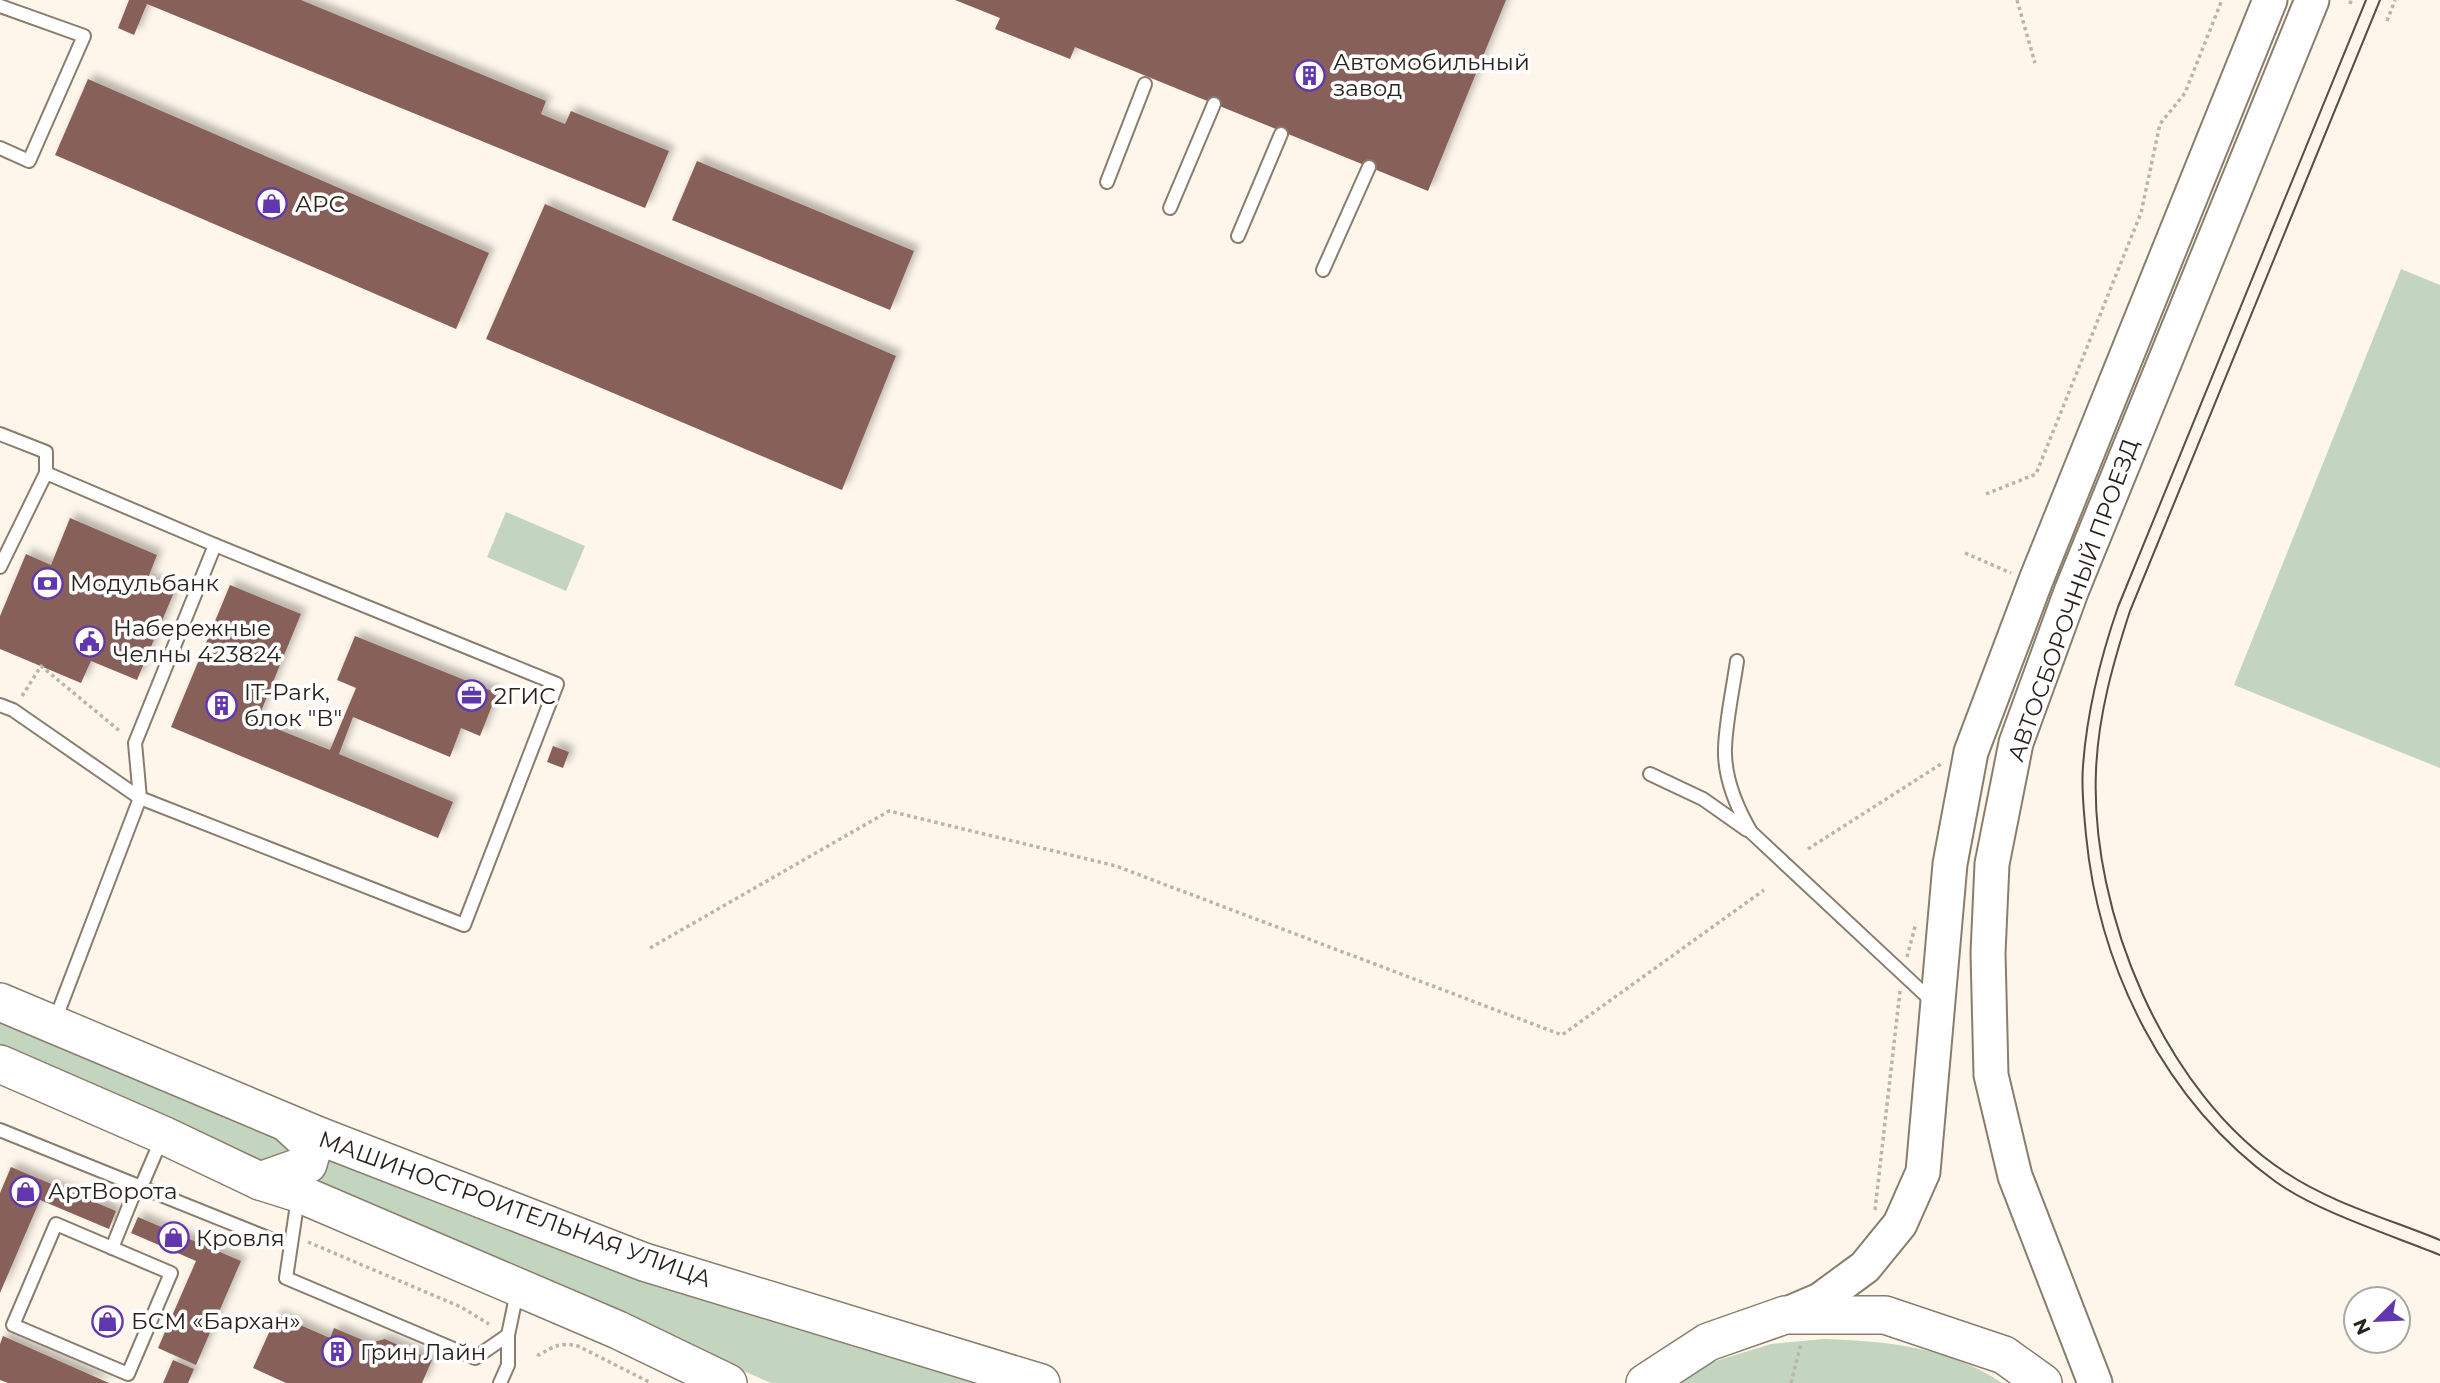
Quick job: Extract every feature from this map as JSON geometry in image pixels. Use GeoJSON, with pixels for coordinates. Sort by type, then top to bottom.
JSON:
{"type":"FeatureCollection","features":[{"type":"Feature","properties":{"kind":"main road","name":"МАШИНОСТРОИТЕЛЬНАЯ УЛИЦА"},"geometry":{"type":"LineString","coordinates":[[0,1002],[287,1123],[644,1262],[1041,1383]]}},
{"type":"Feature","properties":{"kind":"main road"},"geometry":{"type":"LineString","coordinates":[[0,1064],[163,1135],[260,1181],[298,1193],[618,1330],[728,1383]]}},
{"type":"Feature","properties":{"kind":"main road"},"geometry":{"type":"LineString","coordinates":[[260,1181],[308,1164],[313,1147],[287,1123]]}},
{"type":"Feature","properties":{"kind":"main road"},"geometry":{"type":"LineString","coordinates":[[1645,1383],[1709,1342],[1797,1315],[1885,1315],[2004,1355],[2043,1383]]}},
{"type":"Feature","properties":{"kind":"street","name":"АВТОСБОРОЧНЫЙ ПРОЕЗД"},"geometry":{"type":"LineString","coordinates":[[1797,1315],[1865,1267],[1900,1224],[1923,1172],[1950,864],[1971,752],[2024,576],[2270,0]]}},
{"type":"Feature","properties":{"kind":"street","name":"АВТОСБОРОЧНЫЙ ПРОЕЗД"},"geometry":{"type":"LineString","coordinates":[[2095,1383],[2015,1177],[1991,1075],[1988,953],[1992,864],[2016,743],[2071,592],[2312,0]]}},
{"type":"Feature","properties":{"kind":"lane"},"geometry":{"type":"LineString","coordinates":[[0,6],[84,36],[29,161],[0,148]]}},
{"type":"Feature","properties":{"kind":"lane"},"geometry":{"type":"LineString","coordinates":[[1107,183],[1145,84]]}},
{"type":"Feature","properties":{"kind":"lane"},"geometry":{"type":"LineString","coordinates":[[1170,208],[1214,104]]}},
{"type":"Feature","properties":{"kind":"lane"},"geometry":{"type":"LineString","coordinates":[[1238,236],[1281,134]]}},
{"type":"Feature","properties":{"kind":"lane"},"geometry":{"type":"LineString","coordinates":[[1323,270],[1369,167]]}},
{"type":"Feature","properties":{"kind":"lane"},"geometry":{"type":"LineString","coordinates":[[0,434],[46,452],[46,473],[0,567]]}},
{"type":"Feature","properties":{"kind":"lane"},"geometry":{"type":"LineString","coordinates":[[0,705],[13,710],[140,798],[464,925],[557,684],[46,473]]}},
{"type":"Feature","properties":{"kind":"lane"},"geometry":{"type":"LineString","coordinates":[[54,1023],[140,798],[135,743],[215,545]]}},
{"type":"Feature","properties":{"kind":"lane"},"geometry":{"type":"LineString","coordinates":[[1737,661],[1725,750],[1730,783],[1742,817],[1751,832]]}},
{"type":"Feature","properties":{"kind":"lane"},"geometry":{"type":"LineString","coordinates":[[1650,774],[1703,800],[1751,832],[1938,1007]]}},
{"type":"Feature","properties":{"kind":"lane"},"geometry":{"type":"LineString","coordinates":[[0,1130],[273,1240]]}},
{"type":"Feature","properties":{"kind":"lane"},"geometry":{"type":"LineString","coordinates":[[112,1248],[163,1135]]}},
{"type":"Feature","properties":{"kind":"lane"},"geometry":{"type":"LineString","coordinates":[[298,1193],[286,1278],[475,1358],[508,1335]]}},
{"type":"Feature","properties":{"kind":"lane"},"geometry":{"type":"LineString","coordinates":[[55,1224],[171,1273],[128,1374],[6,1326],[55,1224]]}},
{"type":"Feature","properties":{"kind":"lane"},"geometry":{"type":"LineString","coordinates":[[500,1383],[508,1365],[508,1335],[518,1288]]}},
{"type":"Feature","properties":{"kind":"path"},"geometry":{"type":"LineString","coordinates":[[2017,0],[2035,63]]}},
{"type":"Feature","properties":{"kind":"path"},"geometry":{"type":"LineString","coordinates":[[1986,494],[2036,474],[2141,213],[2160,124],[2185,93],[2222,0]]}},
{"type":"Feature","properties":{"kind":"path"},"geometry":{"type":"LineString","coordinates":[[2387,22],[2395,0]]}},
{"type":"Feature","properties":{"kind":"path"},"geometry":{"type":"LineString","coordinates":[[1965,553],[2024,576]]}},
{"type":"Feature","properties":{"kind":"path"},"geometry":{"type":"LineString","coordinates":[[41,666],[135,743]]}},
{"type":"Feature","properties":{"kind":"path"},"geometry":{"type":"LineString","coordinates":[[1808,849],[1949,759]]}},
{"type":"Feature","properties":{"kind":"path"},"geometry":{"type":"LineString","coordinates":[[650,948],[889,811],[1116,866],[1562,1035],[1764,890]]}},
{"type":"Feature","properties":{"kind":"path"},"geometry":{"type":"LineString","coordinates":[[1875,1211],[1902,974],[1908,953]]}},
{"type":"Feature","properties":{"kind":"path"},"geometry":{"type":"LineString","coordinates":[[308,1242],[461,1307],[489,1324]]}},
{"type":"Feature","properties":{"kind":"path"},"geometry":{"type":"LineString","coordinates":[[1791,1383],[1797,1315]]}},
{"type":"Feature","properties":{"kind":"path"},"geometry":{"type":"LineString","coordinates":[[537,1354],[566,1343],[578,1346],[651,1383]]}},
{"type":"Feature","properties":{"kind":"green space"},"geometry":{"type":"Polygon","coordinates":[[[2401,269],[2440,285],[2440,768],[2234,685],[2401,269]]]}},
{"type":"Feature","properties":{"kind":"green space"},"geometry":{"type":"Polygon","coordinates":[[[506,512],[585,546],[566,591],[487,557],[506,512]]]}},
{"type":"Feature","properties":{"kind":"green space"},"geometry":{"type":"Polygon","coordinates":[[[0,1022],[289,1137],[294,1152],[273,1166],[0,1057],[0,1022]]]}},
{"type":"Feature","properties":{"kind":"green space"},"geometry":{"type":"Polygon","coordinates":[[[328,1158],[395,1182],[498,1225],[638,1275],[998,1383],[771,1383],[317,1185],[328,1158]]]}},
{"type":"Feature","properties":{"kind":"green space"},"geometry":{"type":"Polygon","coordinates":[[[1824,1339],[1916,1348],[1960,1361],[2002,1383],[1668,1383],[1676,1377],[1719,1360],[1771,1344],[1824,1339]]]}},
{"type":"Feature","properties":{"kind":"building"},"geometry":{"type":"Polygon","coordinates":[[[129,0],[301,0],[546,101],[541,114],[565,124],[571,111],[669,151],[645,208],[147,4],[134,35],[118,28],[129,0]]]}},
{"type":"Feature","properties":{"kind":"building","name":"Автомобильный завод"},"geometry":{"type":"Polygon","coordinates":[[[955,0],[1506,0],[1428,191],[1075,47],[1070,59],[995,29],[1000,18],[955,0]]]}},
{"type":"Feature","properties":{"kind":"building"},"geometry":{"type":"Polygon","coordinates":[[[88,79],[489,253],[456,329],[55,155],[88,79]]]}},
{"type":"Feature","properties":{"kind":"building"},"geometry":{"type":"Polygon","coordinates":[[[697,161],[914,251],[890,310],[672,220],[697,161]]]}},
{"type":"Feature","properties":{"kind":"building"},"geometry":{"type":"Polygon","coordinates":[[[545,204],[896,356],[842,490],[486,339],[545,204]]]}},
{"type":"Feature","properties":{"kind":"building"},"geometry":{"type":"Polygon","coordinates":[[[70,518],[157,555],[148,578],[175,590],[137,680],[91,661],[81,683],[0,649],[0,616],[26,554],[51,565],[70,518]]]}},
{"type":"Feature","properties":{"kind":"building","name":"IT-Park, блок \"В\""},"geometry":{"type":"Polygon","coordinates":[[[230,585],[301,614],[257,721],[330,750],[356,688],[337,680],[355,636],[497,693],[480,736],[461,728],[450,757],[353,717],[339,754],[453,802],[438,838],[171,727],[230,585]]]}},
{"type":"Feature","properties":{"kind":"building"},"geometry":{"type":"Polygon","coordinates":[[[553,746],[569,752],[563,768],[547,762],[553,746]]]}},
{"type":"Feature","properties":{"kind":"building"},"geometry":{"type":"Polygon","coordinates":[[[11,1167],[116,1211],[109,1229],[40,1200],[0,1293],[0,1193],[11,1167]]]}},
{"type":"Feature","properties":{"kind":"building"},"geometry":{"type":"Polygon","coordinates":[[[138,1217],[241,1261],[196,1365],[158,1348],[196,1261],[131,1233],[138,1217]]]}},
{"type":"Feature","properties":{"kind":"building","name":"Грин Лайн"},"geometry":{"type":"Polygon","coordinates":[[[277,1315],[330,1338],[334,1328],[370,1343],[385,1339],[432,1360],[422,1383],[286,1383],[253,1368],[277,1315]]]}},
{"type":"Feature","properties":{"kind":"building"},"geometry":{"type":"Polygon","coordinates":[[[3,1336],[109,1383],[8,1383],[0,1380],[0,1344],[3,1336]]]}},
{"type":"Feature","properties":{"kind":"building"},"geometry":{"type":"Polygon","coordinates":[[[173,1360],[194,1369],[188,1383],[163,1383],[173,1360]]]}},
{"type":"Feature","properties":{"kind":"tram line"},"geometry":{"type":"LineString","coordinates":[[2366,0],[2118,607],[2091,705],[2083,766],[2083,800],[2093,885],[2123,983],[2144,1029],[2201,1113],[2236,1150],[2293,1193],[2333,1213],[2440,1255]]}},
{"type":"Feature","properties":{"kind":"tram line"},"geometry":{"type":"LineString","coordinates":[[2380,0],[2130,611],[2103,710],[2097,750],[2097,825],[2106,882],[2121,939],[2143,995],[2170,1048],[2204,1096],[2242,1138],[2303,1183],[2341,1202],[2440,1240]]}},
{"type":"Feature","properties":{"kind":"place","name":"Автомобильный завод"},"geometry":{"type":"Point","coordinates":[1310,75]}},
{"type":"Feature","properties":{"kind":"place","name":"АРС"},"geometry":{"type":"Point","coordinates":[272,204]}},
{"type":"Feature","properties":{"kind":"place","name":"Модульбанк"},"geometry":{"type":"Point","coordinates":[47,583]}},
{"type":"Feature","properties":{"kind":"place","name":"Набережные Челны 423824"},"geometry":{"type":"Point","coordinates":[90,641]}},
{"type":"Feature","properties":{"kind":"place","name":"2ГИС"},"geometry":{"type":"Point","coordinates":[471,696]}},
{"type":"Feature","properties":{"kind":"place","name":"IT-Park, блок \"В\""},"geometry":{"type":"Point","coordinates":[221,705]}},
{"type":"Feature","properties":{"kind":"place","name":"АртВорота"},"geometry":{"type":"Point","coordinates":[25,1191]}},
{"type":"Feature","properties":{"kind":"place","name":"Кровля"},"geometry":{"type":"Point","coordinates":[173,1238]}},
{"type":"Feature","properties":{"kind":"place","name":"БСМ «Бархан»"},"geometry":{"type":"Point","coordinates":[108,1321]}},
{"type":"Feature","properties":{"kind":"place","name":"Грин Лайн"},"geometry":{"type":"Point","coordinates":[337,1352]}}]}
